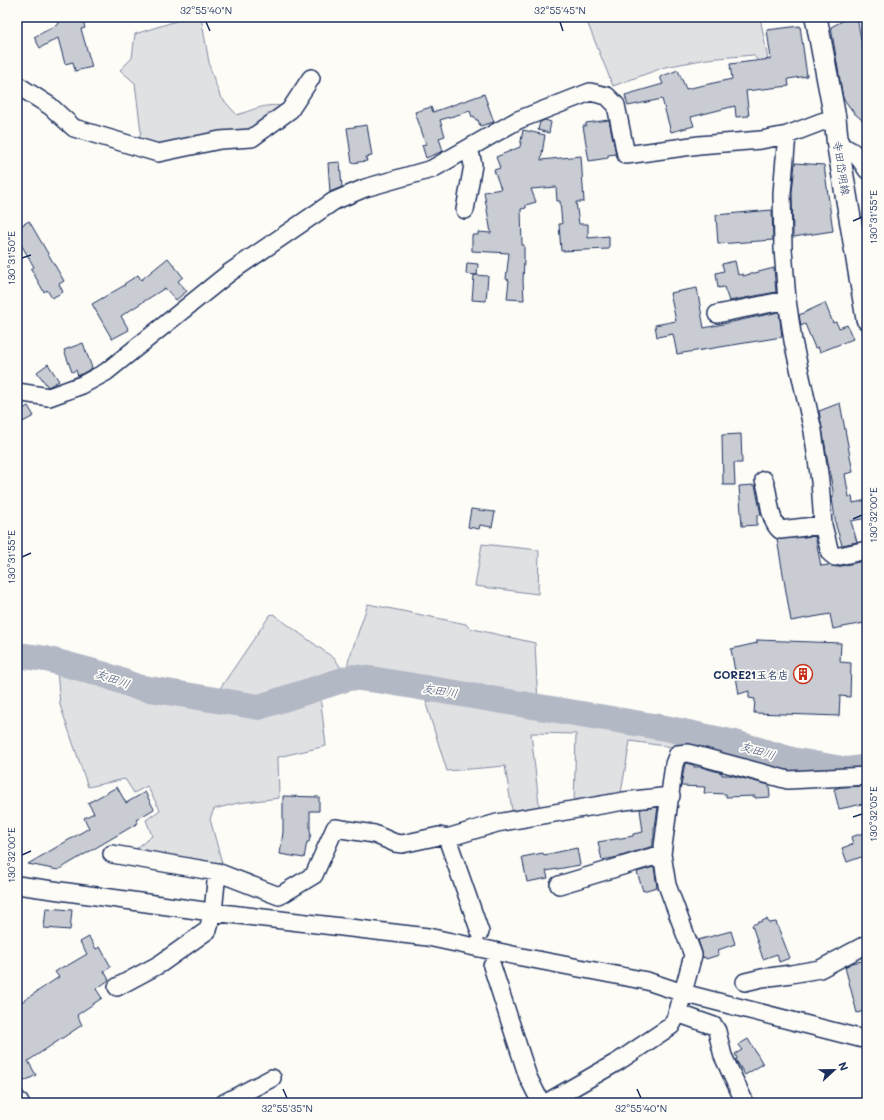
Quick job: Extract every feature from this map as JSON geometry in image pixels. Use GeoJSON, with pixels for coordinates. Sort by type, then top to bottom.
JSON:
{"type":"FeatureCollection","features":[{"type":"Feature","properties":{"kind":"main road","name":"寺田岱明線"},"geometry":{"type":"LineString","coordinates":[[816,17],[835,118],[838,147],[867,319]]}},
{"type":"Feature","properties":{"kind":"street"},"geometry":{"type":"LineString","coordinates":[[17,85],[50,106],[74,128],[158,153],[220,140],[252,138],[290,110],[311,78]]}},
{"type":"Feature","properties":{"kind":"street"},"geometry":{"type":"LineString","coordinates":[[17,392],[49,397],[82,385],[106,372],[229,273],[334,201],[365,188],[432,169],[518,120],[590,92],[607,96],[616,105],[626,155],[699,145],[761,140],[786,135],[835,118]]}},
{"type":"Feature","properties":{"kind":"street"},"geometry":{"type":"LineString","coordinates":[[786,135],[782,193],[783,249],[787,300],[793,341],[813,431],[820,481],[823,525],[830,553],[835,557],[867,550]]}},
{"type":"Feature","properties":{"kind":"street"},"geometry":{"type":"LineString","coordinates":[[838,147],[846,147],[851,150],[861,160],[867,170]]}},
{"type":"Feature","properties":{"kind":"street"},"geometry":{"type":"LineString","coordinates":[[465,210],[473,165],[471,156],[466,150]]}},
{"type":"Feature","properties":{"kind":"street"},"geometry":{"type":"LineString","coordinates":[[717,314],[787,300]]}},
{"type":"Feature","properties":{"kind":"street"},"geometry":{"type":"LineString","coordinates":[[764,480],[767,487],[773,520],[780,530],[823,525]]}},
{"type":"Feature","properties":{"kind":"street"},"geometry":{"type":"LineString","coordinates":[[546,1103],[619,1061],[671,1026],[678,1013],[693,955],[667,885],[662,854],[671,796],[674,764],[678,754],[688,753],[788,780],[867,776]]}},
{"type":"Feature","properties":{"kind":"street"},"geometry":{"type":"LineString","coordinates":[[112,854],[217,872],[279,896],[314,875],[335,828],[374,834],[395,843],[402,844],[439,836],[447,838],[497,823],[624,801],[671,796]]}},
{"type":"Feature","properties":{"kind":"street"},"geometry":{"type":"LineString","coordinates":[[447,838],[480,932]]}},
{"type":"Feature","properties":{"kind":"street"},"geometry":{"type":"LineString","coordinates":[[559,885],[662,854]]}},
{"type":"Feature","properties":{"kind":"street"},"geometry":{"type":"LineString","coordinates":[[117,987],[160,964],[208,930],[213,912],[217,872]]}},
{"type":"Feature","properties":{"kind":"street"},"geometry":{"type":"LineString","coordinates":[[17,885],[213,912],[428,937],[647,981],[683,992],[867,1040]]}},
{"type":"Feature","properties":{"kind":"street"},"geometry":{"type":"LineString","coordinates":[[745,982],[820,969],[867,944]]}},
{"type":"Feature","properties":{"kind":"street"},"geometry":{"type":"LineString","coordinates":[[492,966],[528,1076],[541,1103]]}},
{"type":"Feature","properties":{"kind":"street"},"geometry":{"type":"LineString","coordinates":[[678,1013],[714,1026],[717,1031],[723,1056],[745,1103]]}},
{"type":"Feature","properties":{"kind":"street"},"geometry":{"type":"LineString","coordinates":[[224,1103],[272,1078]]}},
{"type":"Feature","properties":{"kind":"street"},"geometry":{"type":"LineString","coordinates":[[17,1099],[20,1103]]}},
{"type":"Feature","properties":{"kind":"shaded area"},"geometry":{"type":"Polygon","coordinates":[[[189,17],[201,17],[210,68],[220,96],[237,115],[262,107],[276,105],[288,109],[250,135],[157,150],[138,140],[141,132],[135,83],[120,70],[132,58],[135,34],[189,17]]]}},
{"type":"Feature","properties":{"kind":"shaded area"},"geometry":{"type":"Polygon","coordinates":[[[585,17],[760,17],[768,60],[759,62],[753,55],[707,59],[665,67],[613,86],[585,17]]]}},
{"type":"Feature","properties":{"kind":"shaded area"},"geometry":{"type":"Polygon","coordinates":[[[482,544],[539,550],[538,594],[475,586],[482,544]]]}},
{"type":"Feature","properties":{"kind":"shaded area"},"geometry":{"type":"Polygon","coordinates":[[[368,604],[466,624],[469,628],[535,643],[538,704],[381,678],[347,674],[348,662],[368,604]]]}},
{"type":"Feature","properties":{"kind":"shaded area"},"geometry":{"type":"Polygon","coordinates":[[[273,614],[335,659],[345,674],[259,703],[219,690],[270,615],[273,614]]]}},
{"type":"Feature","properties":{"kind":"shaded area"},"geometry":{"type":"Polygon","coordinates":[[[57,671],[116,688],[260,713],[320,695],[326,746],[278,757],[279,798],[238,803],[214,809],[210,819],[222,863],[132,852],[152,836],[146,820],[160,810],[147,786],[134,793],[125,779],[88,787],[60,705],[57,671]]]}},
{"type":"Feature","properties":{"kind":"shaded area"},"geometry":{"type":"Polygon","coordinates":[[[435,695],[459,697],[542,710],[703,738],[692,750],[630,741],[620,799],[574,804],[576,734],[531,733],[540,812],[513,816],[505,766],[447,771],[426,704],[435,695]]]}},
{"type":"Feature","properties":{"kind":"building"},"geometry":{"type":"Polygon","coordinates":[[[57,17],[82,17],[85,28],[81,29],[92,67],[75,71],[73,62],[65,64],[58,38],[40,48],[34,37],[59,24],[57,17]]]}},
{"type":"Feature","properties":{"kind":"building"},"geometry":{"type":"Polygon","coordinates":[[[850,17],[857,17],[867,72],[867,124],[854,113],[843,98],[831,27],[850,17]]]}},
{"type":"Feature","properties":{"kind":"building"},"geometry":{"type":"Polygon","coordinates":[[[800,26],[807,76],[788,79],[789,86],[746,91],[749,116],[736,117],[735,106],[691,117],[694,126],[671,132],[662,99],[628,106],[625,95],[663,84],[660,77],[678,70],[686,89],[732,79],[730,64],[771,59],[767,30],[800,26]]]}},
{"type":"Feature","properties":{"kind":"building"},"geometry":{"type":"Polygon","coordinates":[[[484,94],[494,122],[480,126],[478,120],[476,120],[474,116],[472,117],[470,111],[440,120],[445,136],[439,138],[443,151],[426,158],[422,145],[426,144],[415,112],[431,107],[433,112],[484,94]]]}},
{"type":"Feature","properties":{"kind":"building"},"geometry":{"type":"Polygon","coordinates":[[[545,120],[551,122],[549,133],[538,130],[540,122],[545,120]]]}},
{"type":"Feature","properties":{"kind":"building"},"geometry":{"type":"Polygon","coordinates":[[[609,120],[616,154],[608,155],[608,158],[589,161],[583,126],[586,126],[586,123],[609,120]]]}},
{"type":"Feature","properties":{"kind":"building"},"geometry":{"type":"Polygon","coordinates":[[[367,125],[372,156],[366,157],[367,161],[352,163],[347,128],[367,125]]]}},
{"type":"Feature","properties":{"kind":"building"},"geometry":{"type":"Polygon","coordinates":[[[523,130],[545,135],[541,160],[581,156],[584,202],[576,202],[579,224],[588,224],[588,238],[609,236],[609,249],[561,251],[559,224],[562,224],[560,201],[557,201],[556,187],[531,189],[536,202],[526,205],[526,208],[521,209],[522,245],[524,245],[524,300],[507,299],[509,280],[506,279],[509,253],[472,251],[472,235],[478,235],[478,232],[491,233],[484,192],[501,189],[494,170],[500,168],[496,157],[520,147],[523,130]]]}},
{"type":"Feature","properties":{"kind":"building"},"geometry":{"type":"Polygon","coordinates":[[[340,162],[342,187],[330,192],[328,163],[340,162]]]}},
{"type":"Feature","properties":{"kind":"building"},"geometry":{"type":"Polygon","coordinates":[[[795,163],[824,165],[833,231],[793,237],[792,193],[795,163]]]}},
{"type":"Feature","properties":{"kind":"building"},"geometry":{"type":"Polygon","coordinates":[[[772,210],[773,240],[718,244],[716,215],[772,210]]]}},
{"type":"Feature","properties":{"kind":"building"},"geometry":{"type":"Polygon","coordinates":[[[29,221],[64,281],[59,284],[63,292],[52,298],[47,290],[44,292],[31,269],[34,267],[17,237],[17,228],[29,221]]]}},
{"type":"Feature","properties":{"kind":"building"},"geometry":{"type":"Polygon","coordinates":[[[168,258],[183,277],[178,281],[187,291],[176,300],[165,288],[121,316],[129,330],[112,339],[92,304],[125,285],[124,284],[138,275],[141,280],[168,258]]]}},
{"type":"Feature","properties":{"kind":"building"},"geometry":{"type":"Polygon","coordinates":[[[735,261],[738,275],[743,274],[743,276],[774,268],[776,292],[729,301],[724,287],[718,288],[716,273],[724,271],[722,264],[735,261]]]}},
{"type":"Feature","properties":{"kind":"building"},"geometry":{"type":"Polygon","coordinates":[[[467,263],[478,264],[477,275],[466,274],[467,263]]]}},
{"type":"Feature","properties":{"kind":"building"},"geometry":{"type":"Polygon","coordinates":[[[474,275],[488,276],[486,301],[472,300],[474,275]]]}},
{"type":"Feature","properties":{"kind":"building"},"geometry":{"type":"Polygon","coordinates":[[[697,288],[704,328],[779,312],[782,337],[677,354],[673,334],[657,337],[655,325],[676,321],[670,293],[697,288]]]}},
{"type":"Feature","properties":{"kind":"building"},"geometry":{"type":"Polygon","coordinates":[[[825,303],[833,323],[836,322],[839,328],[847,325],[853,339],[820,352],[818,347],[815,348],[805,324],[801,326],[799,315],[825,303]]]}},
{"type":"Feature","properties":{"kind":"building"},"geometry":{"type":"Polygon","coordinates":[[[83,343],[92,368],[78,376],[76,370],[72,372],[64,350],[83,343]]]}},
{"type":"Feature","properties":{"kind":"building"},"geometry":{"type":"Polygon","coordinates":[[[48,364],[59,381],[48,387],[37,372],[48,364]]]}},
{"type":"Feature","properties":{"kind":"building"},"geometry":{"type":"Polygon","coordinates":[[[840,403],[853,472],[845,474],[849,497],[852,496],[853,503],[867,500],[867,518],[851,521],[857,542],[842,545],[836,526],[832,498],[833,491],[819,411],[840,403]]]}},
{"type":"Feature","properties":{"kind":"building"},"geometry":{"type":"Polygon","coordinates":[[[28,406],[34,416],[17,425],[17,412],[28,406]]]}},
{"type":"Feature","properties":{"kind":"building"},"geometry":{"type":"Polygon","coordinates":[[[741,434],[742,463],[734,463],[735,485],[723,485],[722,435],[741,434]]]}},
{"type":"Feature","properties":{"kind":"building"},"geometry":{"type":"Polygon","coordinates":[[[755,485],[761,515],[757,515],[757,525],[742,526],[739,486],[755,485]]]}},
{"type":"Feature","properties":{"kind":"building"},"geometry":{"type":"Polygon","coordinates":[[[471,509],[495,512],[492,527],[480,525],[479,529],[468,527],[471,509]]]}},
{"type":"Feature","properties":{"kind":"building"},"geometry":{"type":"Polygon","coordinates":[[[815,536],[821,566],[829,565],[837,567],[867,560],[867,620],[864,620],[864,623],[833,629],[830,614],[791,621],[777,539],[815,536]]]}},
{"type":"Feature","properties":{"kind":"building","name":"CORE21玉名店"},"geometry":{"type":"Polygon","coordinates":[[[757,640],[841,643],[840,662],[851,663],[850,697],[840,696],[839,716],[754,713],[755,699],[749,698],[749,691],[739,694],[731,649],[757,643],[757,640]]]}},
{"type":"Feature","properties":{"kind":"building"},"geometry":{"type":"Polygon","coordinates":[[[685,763],[694,765],[694,767],[701,767],[722,773],[722,775],[730,775],[769,785],[770,797],[726,797],[726,794],[704,793],[705,787],[681,786],[685,763]]]}},
{"type":"Feature","properties":{"kind":"building"},"geometry":{"type":"Polygon","coordinates":[[[867,786],[867,803],[839,809],[834,789],[841,787],[867,786]]]}},
{"type":"Feature","properties":{"kind":"building"},"geometry":{"type":"Polygon","coordinates":[[[117,787],[126,803],[145,792],[154,809],[136,820],[138,823],[58,870],[28,864],[89,828],[84,818],[94,813],[88,803],[117,787]]]}},
{"type":"Feature","properties":{"kind":"building"},"geometry":{"type":"Polygon","coordinates":[[[283,796],[319,797],[319,811],[310,811],[311,833],[309,842],[307,842],[304,858],[280,854],[283,832],[283,796]]]}},
{"type":"Feature","properties":{"kind":"building"},"geometry":{"type":"Polygon","coordinates":[[[658,807],[654,827],[653,846],[618,857],[602,860],[598,842],[633,836],[633,834],[643,832],[640,809],[658,807]]]}},
{"type":"Feature","properties":{"kind":"building"},"geometry":{"type":"Polygon","coordinates":[[[867,832],[867,855],[847,862],[842,848],[853,844],[851,837],[867,832]]]}},
{"type":"Feature","properties":{"kind":"building"},"geometry":{"type":"Polygon","coordinates":[[[577,848],[580,865],[546,871],[548,878],[527,882],[522,857],[543,853],[544,855],[577,848]]]}},
{"type":"Feature","properties":{"kind":"building"},"geometry":{"type":"Polygon","coordinates":[[[654,867],[657,887],[643,891],[637,872],[654,867]]]}},
{"type":"Feature","properties":{"kind":"building"},"geometry":{"type":"Polygon","coordinates":[[[46,908],[72,910],[70,930],[44,928],[46,908]]]}},
{"type":"Feature","properties":{"kind":"building"},"geometry":{"type":"Polygon","coordinates":[[[767,919],[769,923],[776,922],[790,958],[779,962],[777,954],[763,959],[752,925],[767,919]]]}},
{"type":"Feature","properties":{"kind":"building"},"geometry":{"type":"Polygon","coordinates":[[[731,931],[735,944],[718,950],[719,955],[706,959],[705,957],[703,958],[698,940],[731,931]]]}},
{"type":"Feature","properties":{"kind":"building"},"geometry":{"type":"Polygon","coordinates":[[[89,937],[96,949],[100,947],[111,967],[104,971],[109,980],[96,989],[102,998],[77,1015],[82,1025],[28,1061],[36,1075],[21,1083],[17,1076],[17,1005],[59,977],[55,972],[87,954],[80,942],[89,937]]]}},
{"type":"Feature","properties":{"kind":"building"},"geometry":{"type":"Polygon","coordinates":[[[867,960],[867,1010],[857,1013],[845,967],[852,963],[867,960]]]}},
{"type":"Feature","properties":{"kind":"building"},"geometry":{"type":"Polygon","coordinates":[[[748,1039],[763,1064],[745,1075],[736,1060],[737,1058],[735,1054],[742,1050],[738,1045],[748,1039]]]}},
{"type":"Feature","properties":{"kind":"waterway","name":"友田川"},"geometry":{"type":"LineString","coordinates":[[17,655],[46,659],[102,674],[137,687],[259,707],[352,677],[377,680],[665,728],[735,743],[792,760],[847,770],[867,767]]}},
{"type":"Feature","properties":{"kind":"place","name":"CORE21玉名店"},"geometry":{"type":"Point","coordinates":[803,674]}}]}
